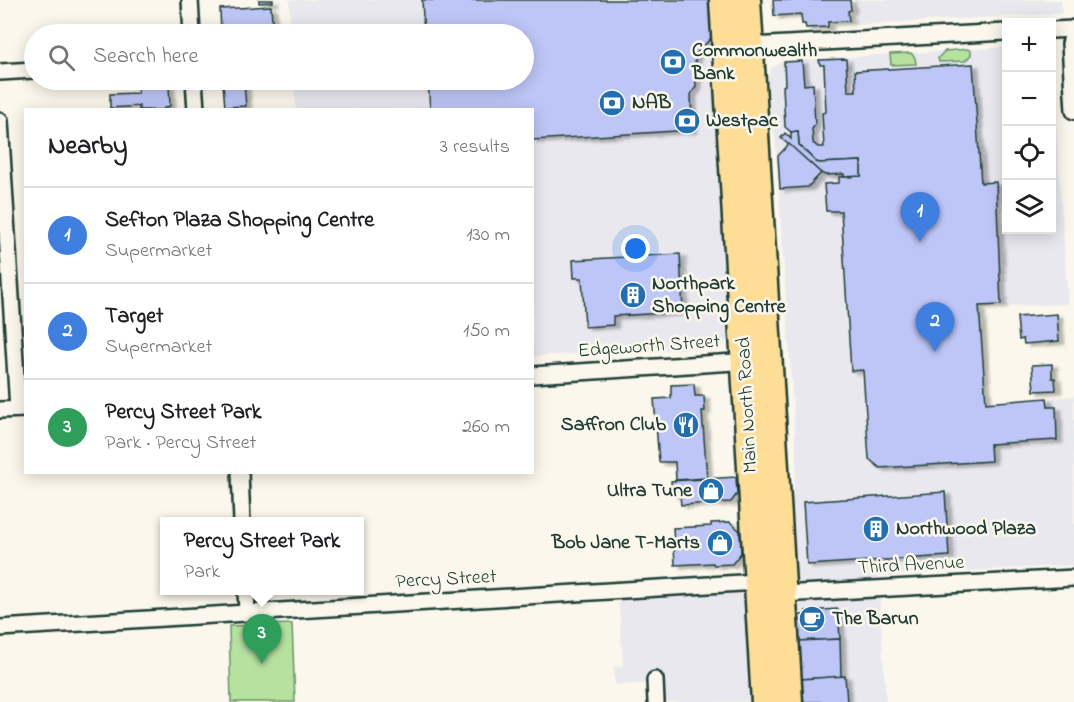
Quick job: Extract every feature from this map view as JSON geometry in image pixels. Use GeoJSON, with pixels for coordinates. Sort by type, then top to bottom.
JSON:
{"type":"FeatureCollection","features":[{"type":"Feature","properties":{"kind":"highway","name":"Main North Road"},"geometry":{"type":"LineString","coordinates":[[724,0],[757,361],[780,563],[761,618],[766,702]]}},
{"type":"Feature","properties":{"kind":"highway","name":"Main North Road"},"geometry":{"type":"LineString","coordinates":[[746,0],[757,361],[770,588],[788,702]]}},
{"type":"Feature","properties":{"kind":"street"},"geometry":{"type":"LineString","coordinates":[[190,0],[191,24]]}},
{"type":"Feature","properties":{"kind":"street"},"geometry":{"type":"LineString","coordinates":[[1056,30],[1074,29],[1070,44],[1074,111]]}},
{"type":"Feature","properties":{"kind":"street"},"geometry":{"type":"LineString","coordinates":[[749,46],[1002,32]]}},
{"type":"Feature","properties":{"kind":"street"},"geometry":{"type":"LineString","coordinates":[[0,72],[24,71]]}},
{"type":"Feature","properties":{"kind":"street"},"geometry":{"type":"LineString","coordinates":[[195,90],[196,108]]}},
{"type":"Feature","properties":{"kind":"street"},"geometry":{"type":"LineString","coordinates":[[0,121],[22,409],[0,410]]}},
{"type":"Feature","properties":{"kind":"street","name":"Edgeworth Street"},"geometry":{"type":"LineString","coordinates":[[534,375],[757,361]]}},
{"type":"Feature","properties":{"kind":"street"},"geometry":{"type":"LineString","coordinates":[[240,474],[242,517]]}},
{"type":"Feature","properties":{"kind":"street","name":"Third Avenue"},"geometry":{"type":"LineString","coordinates":[[770,588],[1074,578]]}},
{"type":"Feature","properties":{"kind":"street","name":"Percy Street"},"geometry":{"type":"LineString","coordinates":[[0,628],[247,613],[770,588]]}},
{"type":"Feature","properties":{"kind":"street"},"geometry":{"type":"LineString","coordinates":[[246,595],[247,613]]}},
{"type":"Feature","properties":{"kind":"street"},"geometry":{"type":"LineString","coordinates":[[655,680],[656,702]]}},
{"type":"Feature","properties":{"kind":"shaded area"},"geometry":{"type":"Polygon","coordinates":[[[289,0],[708,0],[730,337],[721,347],[534,356],[534,108],[296,108],[295,90],[534,90],[534,24],[290,24],[289,0]]]}},
{"type":"Feature","properties":{"kind":"shaded area"},"geometry":{"type":"Polygon","coordinates":[[[854,0],[1061,0],[1062,13],[855,25],[854,0]]]}},
{"type":"Feature","properties":{"kind":"shaded area"},"geometry":{"type":"Polygon","coordinates":[[[1002,47],[1002,234],[1056,234],[1056,126],[1068,304],[980,307],[986,403],[1074,396],[1074,565],[878,576],[886,702],[652,702],[651,683],[615,685],[614,667],[623,666],[618,591],[771,582],[767,500],[792,498],[797,465],[775,136],[770,117],[767,78],[772,67],[784,61],[1002,47]]]}},
{"type":"Feature","properties":{"kind":"green space"},"geometry":{"type":"Polygon","coordinates":[[[968,49],[971,55],[965,61],[939,62],[938,58],[945,51],[968,49]]]}},
{"type":"Feature","properties":{"kind":"green space"},"geometry":{"type":"Polygon","coordinates":[[[911,53],[916,64],[891,65],[890,54],[911,53]]]}},
{"type":"Feature","properties":{"kind":"green space"},"geometry":{"type":"Polygon","coordinates":[[[292,624],[295,702],[231,702],[229,626],[292,624]]]}},
{"type":"Feature","properties":{"kind":"building"},"geometry":{"type":"Polygon","coordinates":[[[259,0],[273,0],[273,2],[259,3],[259,0]]]}},
{"type":"Feature","properties":{"kind":"building"},"geometry":{"type":"Polygon","coordinates":[[[422,0],[710,0],[712,37],[695,55],[696,87],[691,94],[692,130],[534,140],[534,108],[430,108],[429,90],[534,90],[534,24],[423,24],[422,0]]]}},
{"type":"Feature","properties":{"kind":"building"},"geometry":{"type":"Polygon","coordinates":[[[773,0],[850,0],[849,21],[828,22],[828,27],[806,28],[805,24],[802,24],[801,14],[774,16],[773,0]]]}},
{"type":"Feature","properties":{"kind":"building"},"geometry":{"type":"Polygon","coordinates":[[[271,6],[272,24],[221,24],[220,9],[271,6]]]}},
{"type":"Feature","properties":{"kind":"building"},"geometry":{"type":"Polygon","coordinates":[[[846,59],[848,91],[856,91],[855,71],[973,64],[981,183],[996,182],[1001,305],[979,306],[986,403],[1047,398],[1048,407],[1056,407],[1057,440],[990,444],[991,461],[880,468],[869,459],[863,370],[851,371],[841,211],[826,211],[824,184],[839,183],[839,177],[861,176],[861,161],[816,162],[799,145],[798,131],[791,132],[785,127],[784,62],[802,61],[804,85],[813,84],[815,125],[812,129],[813,143],[818,147],[824,147],[822,113],[826,112],[824,65],[820,65],[819,60],[846,59]]]}},
{"type":"Feature","properties":{"kind":"building"},"geometry":{"type":"Polygon","coordinates":[[[138,90],[169,90],[170,106],[110,108],[110,94],[138,93],[138,90]]]}},
{"type":"Feature","properties":{"kind":"building"},"geometry":{"type":"Polygon","coordinates":[[[224,90],[245,90],[246,106],[225,107],[224,90]]]}},
{"type":"Feature","properties":{"kind":"building"},"geometry":{"type":"Polygon","coordinates":[[[798,131],[799,145],[816,162],[861,161],[861,176],[844,177],[844,174],[825,175],[821,173],[781,138],[785,133],[791,139],[791,132],[798,131]]]}},
{"type":"Feature","properties":{"kind":"building"},"geometry":{"type":"Polygon","coordinates":[[[789,144],[821,173],[808,187],[780,189],[778,156],[789,144]]]}},
{"type":"Feature","properties":{"kind":"building","name":"Northpark Shopping Centre"},"geometry":{"type":"Polygon","coordinates":[[[680,254],[683,312],[613,316],[613,325],[585,327],[582,278],[574,278],[573,260],[680,254]]]}},
{"type":"Feature","properties":{"kind":"building"},"geometry":{"type":"Polygon","coordinates":[[[1057,314],[1059,341],[1024,344],[1023,339],[1019,340],[1017,317],[1057,314]]]}},
{"type":"Feature","properties":{"kind":"building"},"geometry":{"type":"Polygon","coordinates":[[[1052,364],[1052,378],[1055,378],[1056,390],[1034,391],[1032,365],[1052,364]]]}},
{"type":"Feature","properties":{"kind":"building"},"geometry":{"type":"Polygon","coordinates":[[[694,384],[695,396],[704,396],[705,411],[702,411],[707,478],[676,480],[675,462],[659,462],[654,399],[671,398],[671,385],[694,384]]]}},
{"type":"Feature","properties":{"kind":"building"},"geometry":{"type":"Polygon","coordinates":[[[736,477],[737,494],[731,502],[681,505],[680,495],[672,495],[671,481],[736,477]]]}},
{"type":"Feature","properties":{"kind":"building","name":"Northwood Plaza"},"geometry":{"type":"Polygon","coordinates":[[[945,492],[949,556],[807,565],[803,502],[945,492]]]}},
{"type":"Feature","properties":{"kind":"building"},"geometry":{"type":"Polygon","coordinates":[[[730,522],[740,531],[741,553],[732,564],[675,565],[673,528],[711,526],[711,523],[730,522]]]}},
{"type":"Feature","properties":{"kind":"building"},"geometry":{"type":"Polygon","coordinates":[[[838,609],[840,639],[799,641],[797,621],[800,621],[799,615],[806,615],[806,611],[838,609]]]}},
{"type":"Feature","properties":{"kind":"building"},"geometry":{"type":"Polygon","coordinates":[[[840,639],[841,677],[801,679],[799,641],[840,639]]]}},
{"type":"Feature","properties":{"kind":"building"},"geometry":{"type":"Polygon","coordinates":[[[845,676],[847,702],[802,702],[801,679],[845,676]]]}},
{"type":"Feature","properties":{"kind":"place","name":"Commonwealth Bank"},"geometry":{"type":"Point","coordinates":[673,62]}},
{"type":"Feature","properties":{"kind":"place","name":"NAB"},"geometry":{"type":"Point","coordinates":[612,103]}},
{"type":"Feature","properties":{"kind":"place","name":"Westpac"},"geometry":{"type":"Point","coordinates":[687,121]}},
{"type":"Feature","properties":{"kind":"place","name":"Sefton Plaza Shopping Centre"},"geometry":{"type":"Point","coordinates":[920,242]}},
{"type":"Feature","properties":{"kind":"place","name":"Northpark Shopping Centre"},"geometry":{"type":"Point","coordinates":[633,295]}},
{"type":"Feature","properties":{"kind":"place","name":"Target"},"geometry":{"type":"Point","coordinates":[935,352]}},
{"type":"Feature","properties":{"kind":"place","name":"Saffron Club"},"geometry":{"type":"Point","coordinates":[686,425]}},
{"type":"Feature","properties":{"kind":"place","name":"Ultra Tune"},"geometry":{"type":"Point","coordinates":[711,491]}},
{"type":"Feature","properties":{"kind":"place","name":"Northwood Plaza"},"geometry":{"type":"Point","coordinates":[876,529]}},
{"type":"Feature","properties":{"kind":"place","name":"Bob Jane T-Marts"},"geometry":{"type":"Point","coordinates":[720,543]}},
{"type":"Feature","properties":{"kind":"place","name":"The Barun"},"geometry":{"type":"Point","coordinates":[812,619]}},
{"type":"Feature","properties":{"kind":"place","name":"Percy Street Park"},"geometry":{"type":"Point","coordinates":[262,664]}}]}
